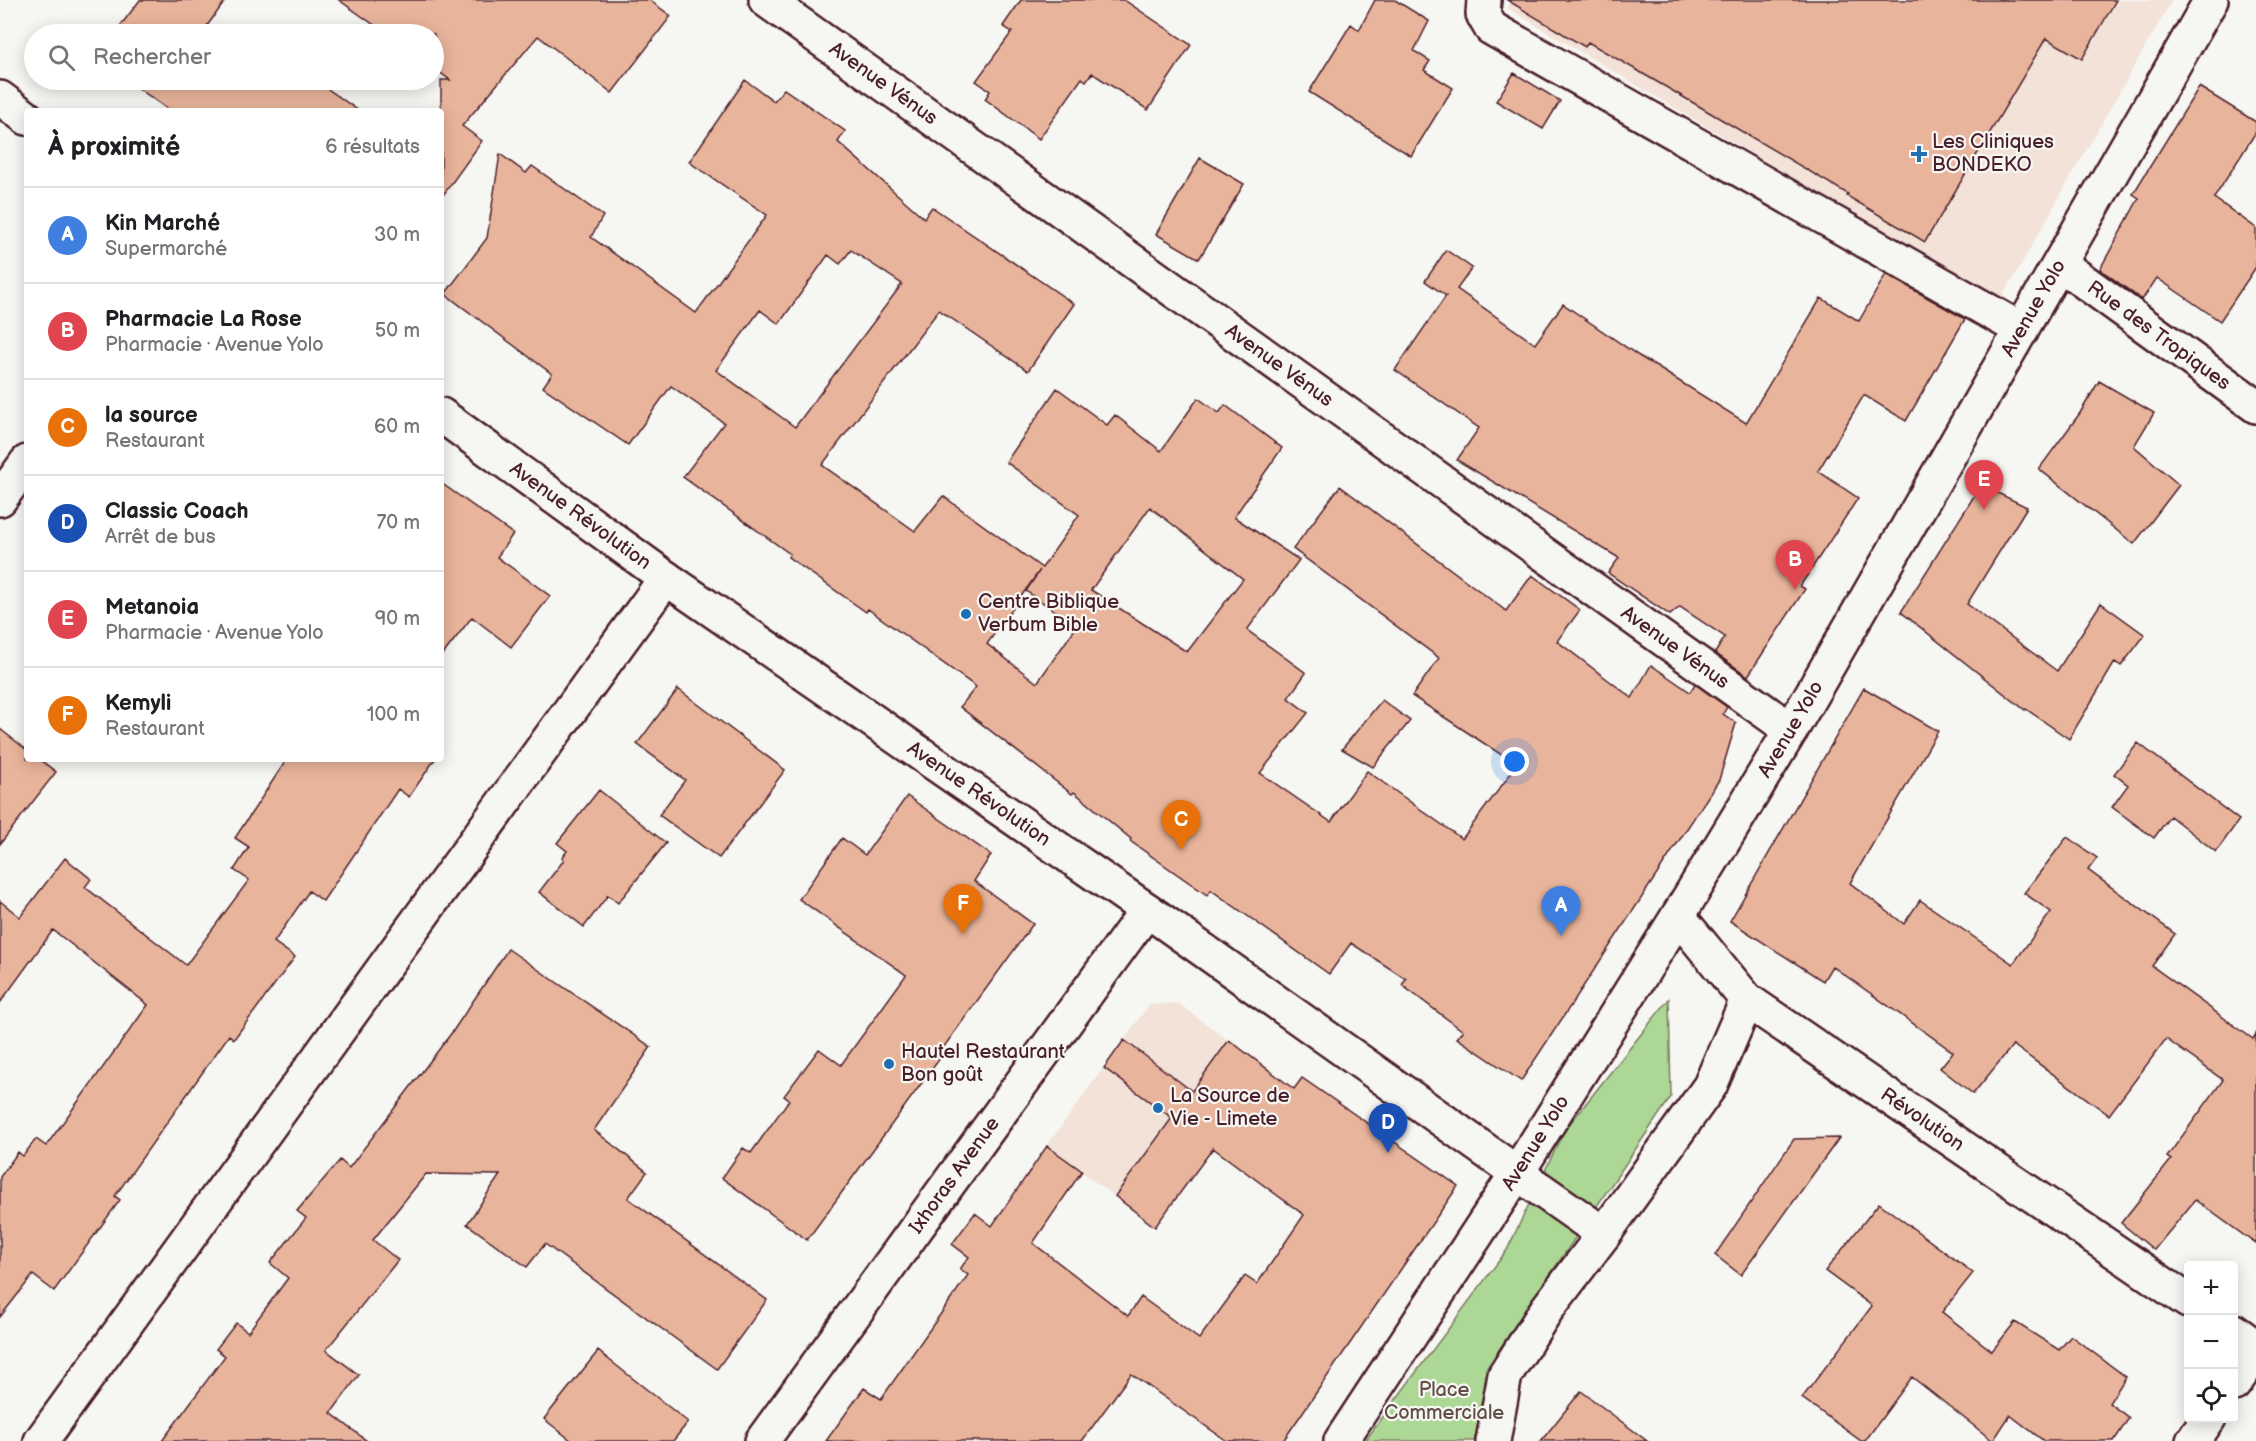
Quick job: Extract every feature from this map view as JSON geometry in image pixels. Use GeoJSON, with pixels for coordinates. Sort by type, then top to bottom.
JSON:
{"type":"FeatureCollection","features":[{"type":"Feature","properties":{"kind":"street","name":"Avenue Vénus"},"geometry":{"type":"LineString","coordinates":[[766,0],[1791,730]]}},
{"type":"Feature","properties":{"kind":"street"},"geometry":{"type":"LineString","coordinates":[[1484,0],[1483,14],[1491,28],[2022,330]]}},
{"type":"Feature","properties":{"kind":"street","name":"Avenue Yolo"},"geometry":{"type":"LineString","coordinates":[[1349,1439],[1678,916],[1791,730],[2211,0]]}},
{"type":"Feature","properties":{"kind":"street"},"geometry":{"type":"LineString","coordinates":[[0,99],[24,116]]}},
{"type":"Feature","properties":{"kind":"street","name":"Rue des Tropiques"},"geometry":{"type":"LineString","coordinates":[[2060,264],[2256,406]]}},
{"type":"Feature","properties":{"kind":"street","name":"Avenue Révolution"},"geometry":{"type":"LineString","coordinates":[[444,417],[666,578],[1147,910],[1604,1234]]}},
{"type":"Feature","properties":{"kind":"street"},"geometry":{"type":"LineString","coordinates":[[0,499],[24,466]]}},
{"type":"Feature","properties":{"kind":"street"},"geometry":{"type":"LineString","coordinates":[[41,1441],[666,578]]}},
{"type":"Feature","properties":{"kind":"street","name":"Ixhoras Avenue"},"geometry":{"type":"LineString","coordinates":[[762,1441],[1147,910]]}},
{"type":"Feature","properties":{"kind":"street","name":"Révolution"},"geometry":{"type":"LineString","coordinates":[[1678,916],[1747,1000],[2184,1297]]}},
{"type":"Feature","properties":{"kind":"street"},"geometry":{"type":"LineString","coordinates":[[1494,1441],[1505,1375],[1547,1309],[1710,1086],[1747,1000]]}},
{"type":"Feature","properties":{"kind":"street"},"geometry":{"type":"LineString","coordinates":[[2238,1334],[2256,1347]]}},
{"type":"Feature","properties":{"kind":"street"},"geometry":{"type":"LineString","coordinates":[[2238,1378],[2256,1353]]}},
{"type":"Feature","properties":{"kind":"street"},"geometry":{"type":"LineString","coordinates":[[2193,1441],[2206,1423]]}},
{"type":"Feature","properties":{"kind":"shaded area","name":"Les Cliniques BONDEKO"},"geometry":{"type":"Polygon","coordinates":[[[1511,0],[2172,0],[2000,301],[1507,8],[1511,0]]]}},
{"type":"Feature","properties":{"kind":"shaded area","name":"La Source de Vie - Limete"},"geometry":{"type":"Polygon","coordinates":[[[1178,1003],[1269,1071],[1155,1227],[1047,1146],[1149,1005],[1178,1003]]]}},
{"type":"Feature","properties":{"kind":"green space","name":"Place Commerciale"},"geometry":{"type":"Polygon","coordinates":[[[1669,999],[1671,1097],[1486,1369],[1481,1441],[1365,1441],[1507,1250],[1564,1131],[1669,999]]]}},
{"type":"Feature","properties":{"kind":"building"},"geometry":{"type":"Polygon","coordinates":[[[140,0],[226,0],[208,24],[122,24],[140,0]]]}},
{"type":"Feature","properties":{"kind":"building"},"geometry":{"type":"Polygon","coordinates":[[[339,0],[649,0],[671,16],[612,93],[538,36],[462,126],[482,141],[444,194],[444,108],[441,108],[441,90],[444,90],[444,80],[450,80],[444,76],[444,24],[373,24],[339,0]]]}},
{"type":"Feature","properties":{"kind":"building"},"geometry":{"type":"Polygon","coordinates":[[[1021,0],[1124,0],[1191,45],[1148,110],[1092,73],[1086,81],[1082,78],[1039,139],[985,99],[990,91],[976,81],[1012,32],[1003,26],[1021,0]]]}},
{"type":"Feature","properties":{"kind":"building"},"geometry":{"type":"Polygon","coordinates":[[[1375,0],[1395,0],[1429,21],[1414,51],[1430,61],[1424,70],[1453,88],[1411,156],[1309,92],[1351,24],[1359,30],[1375,0]]]}},
{"type":"Feature","properties":{"kind":"building","name":"Les Cliniques BONDEKO"},"geometry":{"type":"Polygon","coordinates":[[[1507,0],[2116,0],[2082,59],[2046,38],[1925,242],[1697,105],[1588,42],[1585,47],[1507,0]]]}},
{"type":"Feature","properties":{"kind":"building"},"geometry":{"type":"Polygon","coordinates":[[[1514,73],[1560,101],[1543,129],[1496,101],[1514,73]]]}},
{"type":"Feature","properties":{"kind":"building"},"geometry":{"type":"Polygon","coordinates":[[[745,80],[774,101],[784,89],[845,131],[838,142],[924,218],[932,207],[1074,304],[1028,371],[939,310],[822,465],[915,531],[943,496],[1042,568],[1079,515],[1006,462],[1057,388],[1107,425],[1115,415],[1161,451],[1198,398],[1219,413],[1225,405],[1282,448],[1234,517],[1299,560],[1247,630],[1306,673],[1288,698],[1308,713],[1260,773],[1331,822],[1367,771],[1462,839],[1517,765],[1412,696],[1439,658],[1293,549],[1340,486],[1506,611],[1532,575],[1580,610],[1557,641],[1632,698],[1651,665],[1690,692],[1695,684],[1727,707],[1723,714],[1736,723],[1719,780],[1521,1081],[1457,1038],[1463,1031],[1402,985],[1406,979],[1351,943],[1329,974],[1211,890],[1207,895],[1130,841],[1131,839],[1074,792],[1072,794],[960,707],[976,687],[868,609],[866,612],[788,557],[790,554],[683,477],[724,423],[671,386],[628,445],[543,387],[552,374],[445,294],[487,238],[500,154],[526,173],[532,166],[603,216],[591,237],[696,313],[767,215],[689,162],[745,80]],[[851,250],[840,264],[828,255],[779,324],[760,310],[716,370],[795,427],[902,284],[851,250]],[[1150,507],[1091,590],[1187,652],[1243,579],[1150,507]],[[1040,570],[987,644],[1037,683],[1077,626],[1026,591],[1040,570]]]}},
{"type":"Feature","properties":{"kind":"building"},"geometry":{"type":"Polygon","coordinates":[[[2199,87],[2256,122],[2256,132],[2214,198],[2256,228],[2256,267],[2220,321],[2157,278],[2142,300],[2100,269],[2139,198],[2133,194],[2199,87]]]}},
{"type":"Feature","properties":{"kind":"building"},"geometry":{"type":"Polygon","coordinates":[[[141,90],[329,90],[355,108],[166,108],[141,90]]]}},
{"type":"Feature","properties":{"kind":"building"},"geometry":{"type":"Polygon","coordinates":[[[1200,158],[1244,184],[1199,259],[1156,234],[1200,158]]]}},
{"type":"Feature","properties":{"kind":"building"},"geometry":{"type":"Polygon","coordinates":[[[1446,250],[1472,268],[1457,289],[1535,344],[1563,304],[1639,356],[1746,423],[1821,298],[1859,321],[1886,274],[1965,319],[1906,421],[1864,395],[1818,471],[1858,498],[1800,586],[1805,589],[1748,676],[1715,653],[1725,637],[1680,607],[1670,615],[1608,573],[1619,558],[1457,460],[1479,428],[1395,370],[1446,296],[1425,281],[1446,250]]]}},
{"type":"Feature","properties":{"kind":"building"},"geometry":{"type":"Polygon","coordinates":[[[2099,381],[2154,413],[2134,446],[2179,485],[2134,544],[2039,469],[2080,413],[2099,381]]]}},
{"type":"Feature","properties":{"kind":"building"},"geometry":{"type":"Polygon","coordinates":[[[444,485],[513,534],[497,557],[550,596],[511,647],[472,617],[444,653],[444,485]]]}},
{"type":"Feature","properties":{"kind":"building"},"geometry":{"type":"Polygon","coordinates":[[[1981,485],[2027,507],[1967,604],[2057,671],[2101,603],[2145,635],[2121,666],[2115,662],[2069,739],[2025,710],[1901,612],[1981,485]]]}},
{"type":"Feature","properties":{"kind":"building"},"geometry":{"type":"Polygon","coordinates":[[[1864,688],[1938,731],[1850,883],[1904,924],[1920,900],[2013,964],[2051,912],[2024,893],[2067,837],[2097,858],[2088,870],[2175,934],[2152,966],[2253,1039],[2256,1034],[2256,1244],[2195,1200],[2154,1250],[2121,1223],[2171,1160],[2167,1157],[2223,1080],[2166,1039],[2109,1115],[2013,1045],[1973,1094],[1940,1068],[1953,1052],[1832,966],[1823,981],[1730,921],[1864,688]]]}},
{"type":"Feature","properties":{"kind":"building"},"geometry":{"type":"Polygon","coordinates":[[[678,689],[785,770],[719,858],[659,815],[685,780],[637,744],[678,689]]]}},
{"type":"Feature","properties":{"kind":"building"},"geometry":{"type":"Polygon","coordinates":[[[1382,700],[1410,721],[1373,767],[1342,749],[1382,700]]]}},
{"type":"Feature","properties":{"kind":"building"},"geometry":{"type":"Polygon","coordinates":[[[0,729],[24,748],[24,762],[43,762],[56,772],[0,844],[0,729]]]}},
{"type":"Feature","properties":{"kind":"building"},"geometry":{"type":"Polygon","coordinates":[[[2138,743],[2239,820],[2216,852],[2170,816],[2154,838],[2112,807],[2128,785],[2114,774],[2138,743]]]}},
{"type":"Feature","properties":{"kind":"building"},"geometry":{"type":"Polygon","coordinates":[[[285,762],[433,762],[409,797],[398,789],[323,901],[309,891],[274,942],[295,957],[234,1039],[229,1035],[115,1196],[120,1200],[54,1291],[33,1275],[0,1317],[0,1177],[18,1152],[23,1156],[36,1139],[46,1146],[148,1005],[53,930],[0,1003],[0,901],[20,917],[65,858],[91,879],[85,887],[186,965],[249,880],[234,870],[249,847],[235,838],[285,762]]]}},
{"type":"Feature","properties":{"kind":"building"},"geometry":{"type":"Polygon","coordinates":[[[599,790],[666,843],[618,903],[608,895],[584,927],[539,892],[564,860],[562,858],[567,851],[557,843],[599,790]]]}},
{"type":"Feature","properties":{"kind":"building"},"geometry":{"type":"Polygon","coordinates":[[[907,796],[991,855],[974,881],[1033,924],[943,1048],[946,1050],[807,1240],[722,1178],[743,1148],[751,1153],[789,1100],[784,1096],[819,1049],[841,1065],[906,975],[799,899],[842,838],[865,855],[907,796]]]}},
{"type":"Feature","properties":{"kind":"building"},"geometry":{"type":"Polygon","coordinates":[[[508,949],[651,1047],[594,1130],[647,1172],[628,1198],[767,1300],[717,1369],[545,1244],[527,1267],[467,1224],[500,1175],[426,1174],[373,1240],[398,1260],[326,1350],[359,1375],[331,1413],[367,1441],[162,1441],[225,1356],[216,1349],[236,1323],[248,1332],[288,1278],[270,1263],[306,1218],[297,1211],[340,1160],[349,1168],[453,1031],[508,949]]]}},
{"type":"Feature","properties":{"kind":"building"},"geometry":{"type":"Polygon","coordinates":[[[1124,1040],[1192,1091],[1229,1040],[1294,1089],[1302,1078],[1458,1186],[1283,1441],[1227,1441],[1131,1374],[1082,1441],[826,1441],[864,1388],[881,1399],[968,1275],[960,1269],[969,1257],[952,1244],[975,1213],[992,1226],[1047,1146],[1082,1171],[1033,1243],[1128,1316],[1141,1297],[1199,1339],[1245,1276],[1257,1284],[1304,1215],[1213,1148],[1155,1227],[1115,1196],[1172,1118],[1104,1068],[1124,1040]]]}},
{"type":"Feature","properties":{"kind":"building"},"geometry":{"type":"Polygon","coordinates":[[[1839,1138],[1741,1275],[1715,1255],[1794,1139],[1839,1138]]]}},
{"type":"Feature","properties":{"kind":"building"},"geometry":{"type":"Polygon","coordinates":[[[1879,1203],[1973,1273],[1942,1312],[1992,1351],[2015,1322],[2059,1350],[2071,1336],[2126,1377],[2109,1403],[2129,1418],[2114,1441],[2044,1441],[2010,1415],[1993,1441],[1912,1377],[1865,1441],[1861,1441],[1802,1398],[1872,1306],[1825,1271],[1879,1203]]]}},
{"type":"Feature","properties":{"kind":"building"},"geometry":{"type":"Polygon","coordinates":[[[598,1351],[688,1422],[673,1441],[572,1441],[544,1419],[598,1351]]]}},
{"type":"Feature","properties":{"kind":"building"},"geometry":{"type":"Polygon","coordinates":[[[1581,1391],[1647,1441],[1541,1441],[1581,1391]]]}},
{"type":"Feature","properties":{"kind":"place","name":"Les Cliniques BONDEKO"},"geometry":{"type":"Point","coordinates":[1919,154]}},
{"type":"Feature","properties":{"kind":"place","name":"Metanoia"},"geometry":{"type":"Point","coordinates":[1984,510]}},
{"type":"Feature","properties":{"kind":"place","name":"Pharmacie La Rose"},"geometry":{"type":"Point","coordinates":[1795,590]}},
{"type":"Feature","properties":{"kind":"place","name":"Centre Biblique Verbum Bible"},"geometry":{"type":"Point","coordinates":[966,614]}},
{"type":"Feature","properties":{"kind":"place","name":"la source"},"geometry":{"type":"Point","coordinates":[1181,850]}},
{"type":"Feature","properties":{"kind":"place","name":"Kemyli"},"geometry":{"type":"Point","coordinates":[963,934]}},
{"type":"Feature","properties":{"kind":"place","name":"Kin Marché"},"geometry":{"type":"Point","coordinates":[1561,936]}},
{"type":"Feature","properties":{"kind":"place","name":"Hautel Restaurant Bon goût"},"geometry":{"type":"Point","coordinates":[889,1064]}},
{"type":"Feature","properties":{"kind":"place","name":"La Source de Vie - Limete"},"geometry":{"type":"Point","coordinates":[1158,1108]}},
{"type":"Feature","properties":{"kind":"place","name":"Classic Coach"},"geometry":{"type":"Point","coordinates":[1388,1153]}}]}
